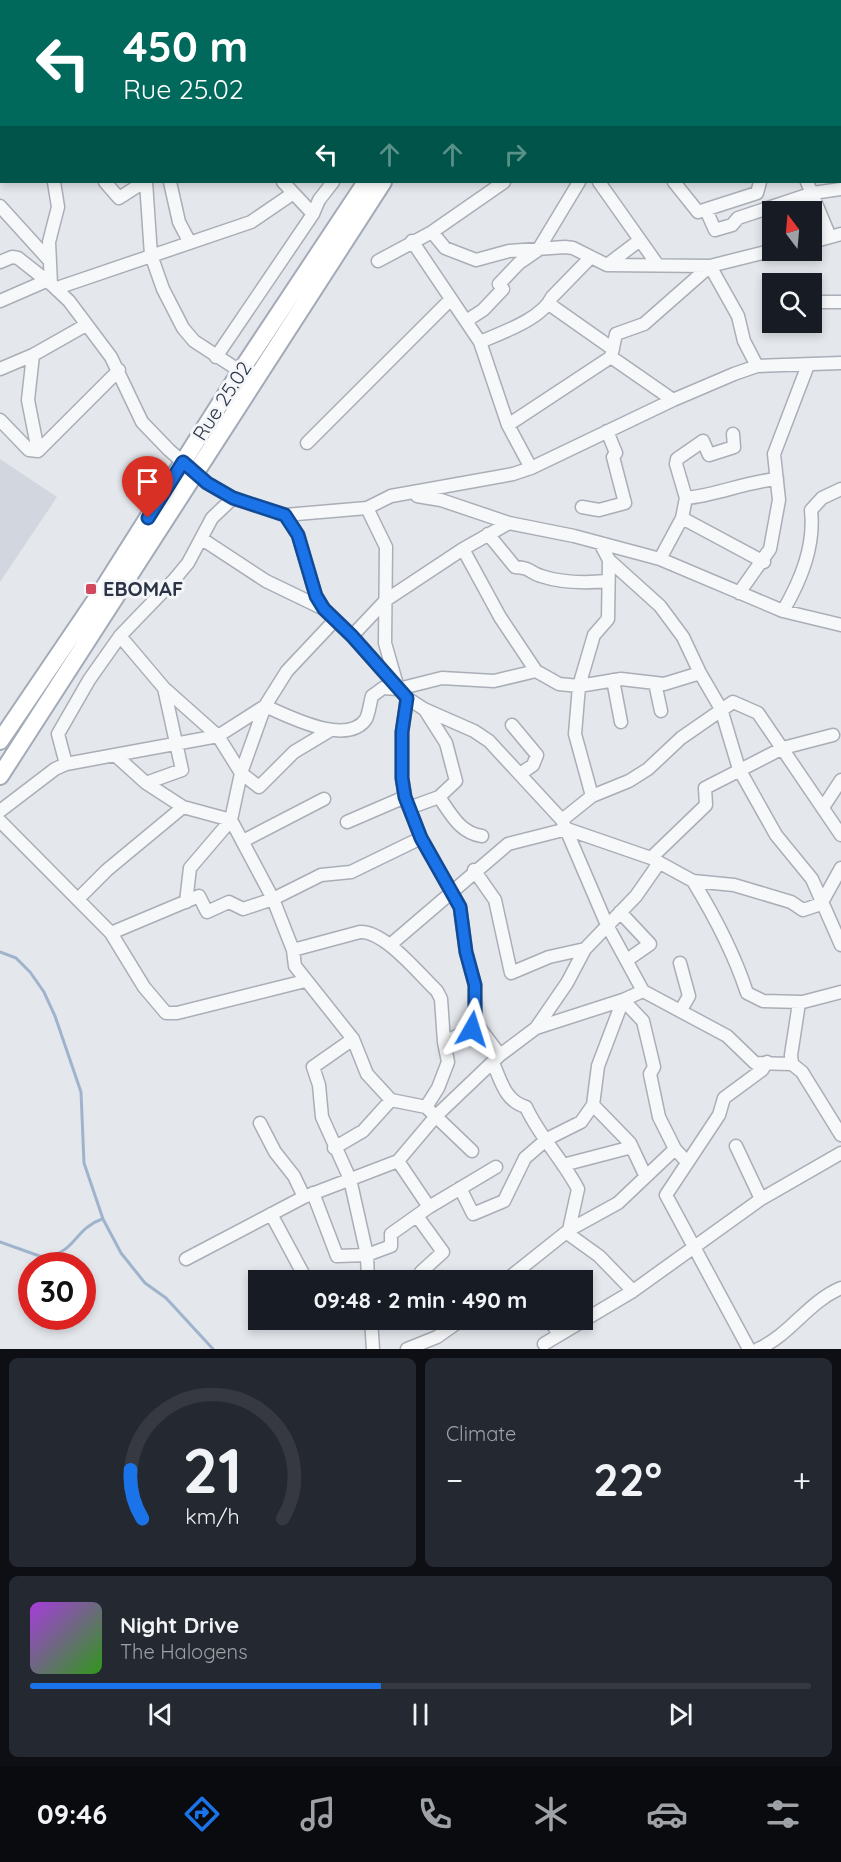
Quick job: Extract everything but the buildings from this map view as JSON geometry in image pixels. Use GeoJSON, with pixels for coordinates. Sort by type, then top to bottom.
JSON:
{"type":"FeatureCollection","features":[{"type":"Feature","properties":{"kind":"main road","name":"Rue 25.02"},"geometry":{"type":"LineString","coordinates":[[0,741],[101,592],[183,462],[247,376],[365,183]]}},
{"type":"Feature","properties":{"kind":"main road"},"geometry":{"type":"LineString","coordinates":[[0,776],[196,474],[247,376],[382,183]]}},
{"type":"Feature","properties":{"kind":"street"},"geometry":{"type":"LineString","coordinates":[[51,284],[48,259],[49,242],[58,207],[54,183]]}},
{"type":"Feature","properties":{"kind":"street"},"geometry":{"type":"LineString","coordinates":[[106,183],[118,198],[143,183]]}},
{"type":"Feature","properties":{"kind":"street"},"geometry":{"type":"LineString","coordinates":[[145,183],[151,255],[163,289],[183,328],[194,341],[247,376]]}},
{"type":"Feature","properties":{"kind":"street"},"geometry":{"type":"LineString","coordinates":[[170,183],[179,222],[189,241]]}},
{"type":"Feature","properties":{"kind":"street"},"geometry":{"type":"LineString","coordinates":[[284,183],[313,214]]}},
{"type":"Feature","properties":{"kind":"street"},"geometry":{"type":"LineString","coordinates":[[216,357],[332,183]]}},
{"type":"Feature","properties":{"kind":"street"},"geometry":{"type":"LineString","coordinates":[[378,261],[432,231],[503,183]]}},
{"type":"Feature","properties":{"kind":"street"},"geometry":{"type":"LineString","coordinates":[[466,321],[483,310],[503,289],[500,284],[519,263],[538,250],[578,183]]}},
{"type":"Feature","properties":{"kind":"street"},"geometry":{"type":"LineString","coordinates":[[600,183],[657,264]]}},
{"type":"Feature","properties":{"kind":"street"},"geometry":{"type":"LineString","coordinates":[[675,183],[698,212],[757,193],[760,183]]}},
{"type":"Feature","properties":{"kind":"street"},"geometry":{"type":"LineString","coordinates":[[706,210],[715,230],[732,225],[738,218],[810,187],[841,189]]}},
{"type":"Feature","properties":{"kind":"street"},"geometry":{"type":"LineString","coordinates":[[810,187],[835,236]]}},
{"type":"Feature","properties":{"kind":"street"},"geometry":{"type":"LineString","coordinates":[[0,301],[251,222],[292,194]]}},
{"type":"Feature","properties":{"kind":"street"},"geometry":{"type":"LineString","coordinates":[[0,206],[48,259]]}},
{"type":"Feature","properties":{"kind":"street"},"geometry":{"type":"LineString","coordinates":[[432,231],[444,248],[476,260],[509,251],[573,248],[607,265],[710,266],[762,253]]}},
{"type":"Feature","properties":{"kind":"street"},"geometry":{"type":"LineString","coordinates":[[607,265],[640,240]]}},
{"type":"Feature","properties":{"kind":"street"},"geometry":{"type":"LineString","coordinates":[[412,242],[480,342],[508,425],[531,468]]}},
{"type":"Feature","properties":{"kind":"street"},"geometry":{"type":"LineString","coordinates":[[0,262],[12,257],[18,258],[51,284],[86,325],[119,370],[139,417],[196,474],[233,498],[285,515],[367,508],[391,496],[486,480],[531,468],[673,400],[757,366],[841,363]]}},
{"type":"Feature","properties":{"kind":"street"},"geometry":{"type":"LineString","coordinates":[[480,342],[521,325],[549,304],[552,297],[591,257]]}},
{"type":"Feature","properties":{"kind":"street"},"geometry":{"type":"LineString","coordinates":[[508,425],[570,386],[612,353],[616,334],[644,324],[710,266]]}},
{"type":"Feature","properties":{"kind":"street"},"geometry":{"type":"LineString","coordinates":[[710,266],[738,316],[744,341],[757,366]]}},
{"type":"Feature","properties":{"kind":"street"},"geometry":{"type":"LineString","coordinates":[[307,443],[451,299]]}},
{"type":"Feature","properties":{"kind":"street"},"geometry":{"type":"LineString","coordinates":[[822,302],[841,302]]}},
{"type":"Feature","properties":{"kind":"street"},"geometry":{"type":"LineString","coordinates":[[549,304],[673,400]]}},
{"type":"Feature","properties":{"kind":"street"},"geometry":{"type":"LineString","coordinates":[[0,369],[33,355],[86,325]]}},
{"type":"Feature","properties":{"kind":"street"},"geometry":{"type":"LineString","coordinates":[[33,355],[28,400],[38,451]]}},
{"type":"Feature","properties":{"kind":"street"},"geometry":{"type":"LineString","coordinates":[[739,593],[764,562],[770,549],[779,500],[774,454],[808,365]]}},
{"type":"Feature","properties":{"kind":"street"},"geometry":{"type":"LineString","coordinates":[[38,451],[119,370]]}},
{"type":"Feature","properties":{"kind":"street"},"geometry":{"type":"LineString","coordinates":[[0,420],[29,450],[38,451]]}},
{"type":"Feature","properties":{"kind":"street"},"geometry":{"type":"LineString","coordinates":[[582,507],[599,510],[625,503],[613,458],[616,453],[607,431]]}},
{"type":"Feature","properties":{"kind":"street"},"geometry":{"type":"LineString","coordinates":[[660,559],[682,518],[686,498],[676,464],[677,459],[703,441],[709,454],[734,447],[733,435]]}},
{"type":"Feature","properties":{"kind":"street"},"geometry":{"type":"LineString","coordinates":[[686,498],[708,496],[753,482],[777,479]]}},
{"type":"Feature","properties":{"kind":"street"},"geometry":{"type":"LineString","coordinates":[[783,611],[798,585],[805,565],[813,525],[811,510],[822,498],[841,489]]}},
{"type":"Feature","properties":{"kind":"street"},"geometry":{"type":"LineString","coordinates":[[407,494],[441,500],[509,523],[660,559],[783,611],[841,626]]}},
{"type":"Feature","properties":{"kind":"street"},"geometry":{"type":"LineString","coordinates":[[66,764],[58,734],[89,680],[120,636],[173,581],[202,539],[212,518],[233,498]]}},
{"type":"Feature","properties":{"kind":"street"},"geometry":{"type":"LineString","coordinates":[[367,508],[386,548],[385,643],[403,694],[402,778],[407,803],[421,838],[460,907],[466,952],[475,985],[475,1016],[472,1029]]}},
{"type":"Feature","properties":{"kind":"street"},"geometry":{"type":"LineString","coordinates":[[285,515],[298,535],[316,596],[324,609],[352,636],[403,694],[424,709],[474,731],[489,741],[565,825],[608,925],[643,991],[727,1036],[755,1063],[792,1064],[804,1075],[841,1135]]}},
{"type":"Feature","properties":{"kind":"street"},"geometry":{"type":"LineString","coordinates":[[682,518],[764,562]]}},
{"type":"Feature","properties":{"kind":"street"},"geometry":{"type":"LineString","coordinates":[[352,636],[386,600],[463,549],[509,523]]}},
{"type":"Feature","properties":{"kind":"street"},"geometry":{"type":"LineString","coordinates":[[488,534],[515,567],[529,568],[539,576],[584,584],[607,581]]}},
{"type":"Feature","properties":{"kind":"street"},"geometry":{"type":"LineString","coordinates":[[202,539],[266,581],[324,609]]}},
{"type":"Feature","properties":{"kind":"street"},"geometry":{"type":"LineString","coordinates":[[600,543],[609,560],[665,612],[683,637],[721,709],[739,769],[776,835],[812,879],[821,904],[841,945]]}},
{"type":"Feature","properties":{"kind":"street"},"geometry":{"type":"LineString","coordinates":[[463,549],[500,617],[536,671],[559,684],[579,687],[613,680],[664,684],[700,673]]}},
{"type":"Feature","properties":{"kind":"street"},"geometry":{"type":"LineString","coordinates":[[592,796],[575,734],[579,687],[594,635],[608,619],[609,560]]}},
{"type":"Feature","properties":{"kind":"street"},"geometry":{"type":"LineString","coordinates":[[186,902],[190,868],[231,820],[241,773],[265,706],[287,671],[334,620]]}},
{"type":"Feature","properties":{"kind":"street"},"geometry":{"type":"LineString","coordinates":[[120,636],[164,688],[218,736],[241,773],[259,787],[294,752],[329,730]]}},
{"type":"Feature","properties":{"kind":"street"},"geometry":{"type":"LineString","coordinates":[[71,666],[89,680]]}},
{"type":"Feature","properties":{"kind":"street"},"geometry":{"type":"LineString","coordinates":[[265,706],[329,730],[343,731],[358,726],[366,718],[372,696],[383,688],[403,694],[442,678],[490,682],[536,671]]}},
{"type":"Feature","properties":{"kind":"street"},"geometry":{"type":"LineString","coordinates":[[613,680],[621,722]]}},
{"type":"Feature","properties":{"kind":"street"},"geometry":{"type":"LineString","coordinates":[[655,683],[661,711]]}},
{"type":"Feature","properties":{"kind":"street"},"geometry":{"type":"LineString","coordinates":[[146,783],[182,770],[164,688]]}},
{"type":"Feature","properties":{"kind":"street"},"geometry":{"type":"LineString","coordinates":[[390,945],[474,870],[511,842],[565,825],[592,796],[602,790],[629,781],[648,768],[681,738],[734,702],[758,713],[824,806],[841,835]]}},
{"type":"Feature","properties":{"kind":"street"},"geometry":{"type":"LineString","coordinates":[[0,811],[66,764],[218,736],[265,706]]}},
{"type":"Feature","properties":{"kind":"street"},"geometry":{"type":"LineString","coordinates":[[347,822],[407,803],[439,797],[453,785],[456,778],[446,743],[424,709]]}},
{"type":"Feature","properties":{"kind":"street"},"geometry":{"type":"LineString","coordinates":[[512,725],[537,754],[533,765],[520,774]]}},
{"type":"Feature","properties":{"kind":"street"},"geometry":{"type":"LineString","coordinates":[[186,1259],[309,1195],[398,1161],[436,1116],[496,1059],[536,1028],[567,983],[585,949],[650,879],[655,860],[706,805],[705,788],[783,748],[833,735]]}},
{"type":"Feature","properties":{"kind":"street"},"geometry":{"type":"LineString","coordinates":[[115,755],[146,783],[183,807],[231,820],[273,899],[293,950],[295,966],[353,1039],[367,1074],[391,1100],[426,1107],[472,1151]]}},
{"type":"Feature","properties":{"kind":"street"},"geometry":{"type":"LineString","coordinates":[[824,806],[841,780]]}},
{"type":"Feature","properties":{"kind":"street"},"geometry":{"type":"LineString","coordinates":[[439,797],[458,824],[471,834],[482,836]]}},
{"type":"Feature","properties":{"kind":"street"},"geometry":{"type":"LineString","coordinates":[[243,841],[324,799]]}},
{"type":"Feature","properties":{"kind":"street"},"geometry":{"type":"LineString","coordinates":[[78,899],[107,870],[183,807]]}},
{"type":"Feature","properties":{"kind":"street"},"geometry":{"type":"LineString","coordinates":[[0,821],[111,933],[144,987],[163,1010],[170,1014],[305,981]]}},
{"type":"Feature","properties":{"kind":"street"},"geometry":{"type":"LineString","coordinates":[[565,825],[655,860],[693,881],[734,885],[791,902],[802,910],[821,904],[841,868]]}},
{"type":"Feature","properties":{"kind":"street"},"geometry":{"type":"LineString","coordinates":[[111,933],[199,896],[207,912],[229,903],[243,909],[273,899],[321,874],[351,872],[421,838]]}},
{"type":"Feature","properties":{"kind":"street"},"geometry":{"type":"LineString","coordinates":[[474,870],[495,900],[511,973],[549,957],[585,949]]}},
{"type":"Feature","properties":{"kind":"street"},"geometry":{"type":"LineString","coordinates":[[693,881],[736,960],[747,993],[753,999],[801,1002],[841,992]]}},
{"type":"Feature","properties":{"kind":"street"},"geometry":{"type":"LineString","coordinates":[[620,912],[650,944],[627,960]]}},
{"type":"Feature","properties":{"kind":"street"},"geometry":{"type":"LineString","coordinates":[[293,950],[360,932],[377,935],[440,994],[448,1062],[438,1088],[426,1107]]}},
{"type":"Feature","properties":{"kind":"street"},"geometry":{"type":"LineString","coordinates":[[680,963],[688,996],[681,1010]]}},
{"type":"Feature","properties":{"kind":"street"},"geometry":{"type":"LineString","coordinates":[[536,1028],[623,1000],[643,991]]}},
{"type":"Feature","properties":{"kind":"street"},"geometry":{"type":"LineString","coordinates":[[460,1188],[473,1214],[504,1201],[525,1158],[547,1139],[581,1122],[593,1105],[598,1066],[623,1000]]}},
{"type":"Feature","properties":{"kind":"street"},"geometry":{"type":"LineString","coordinates":[[623,1000],[643,1021],[654,1067],[650,1074],[659,1117],[675,1149],[687,1162]]}},
{"type":"Feature","properties":{"kind":"street"},"geometry":{"type":"LineString","coordinates":[[792,1064],[791,1055],[801,1002]]}},
{"type":"Feature","properties":{"kind":"street"},"geometry":{"type":"LineString","coordinates":[[444,1042],[479,1027],[496,1059],[506,1093],[515,1104],[526,1107],[535,1126],[547,1139],[578,1189],[568,1232]]}},
{"type":"Feature","properties":{"kind":"street"},"geometry":{"type":"LineString","coordinates":[[353,1039],[313,1067],[319,1085],[322,1117],[334,1148],[350,1179],[367,1255],[368,1270]]}},
{"type":"Feature","properties":{"kind":"street"},"geometry":{"type":"LineString","coordinates":[[749,1349],[666,1195],[719,1115],[724,1098],[762,1070],[767,1062]]}},
{"type":"Feature","properties":{"kind":"street"},"geometry":{"type":"LineString","coordinates":[[334,1148],[363,1131],[391,1100]]}},
{"type":"Feature","properties":{"kind":"street"},"geometry":{"type":"LineString","coordinates":[[593,1105],[632,1147],[645,1175]]}},
{"type":"Feature","properties":{"kind":"street"},"geometry":{"type":"LineString","coordinates":[[261,1123],[275,1152],[309,1195],[337,1256],[367,1255],[391,1246],[391,1234],[429,1207],[496,1167]]}},
{"type":"Feature","properties":{"kind":"street"},"geometry":{"type":"LineString","coordinates":[[736,1146],[761,1199]]}},
{"type":"Feature","properties":{"kind":"street"},"geometry":{"type":"LineString","coordinates":[[563,1165],[632,1147]]}},
{"type":"Feature","properties":{"kind":"street"},"geometry":{"type":"LineString","coordinates":[[519,1270],[568,1232],[618,1203],[675,1149]]}},
{"type":"Feature","properties":{"kind":"street"},"geometry":{"type":"LineString","coordinates":[[544,1344],[633,1291],[761,1199],[841,1153]]}},
{"type":"Feature","properties":{"kind":"street"},"geometry":{"type":"LineString","coordinates":[[398,1161],[429,1207]]}},
{"type":"Feature","properties":{"kind":"street"},"geometry":{"type":"LineString","coordinates":[[271,1214],[301,1270]]}},
{"type":"Feature","properties":{"kind":"street"},"geometry":{"type":"LineString","coordinates":[[417,1216],[443,1252],[424,1270]]}},
{"type":"Feature","properties":{"kind":"street"},"geometry":{"type":"LineString","coordinates":[[568,1232],[599,1256],[633,1291]]}},
{"type":"Feature","properties":{"kind":"street"},"geometry":{"type":"LineString","coordinates":[[766,1348],[817,1302],[841,1288]]}},
{"type":"Feature","properties":{"kind":"street"},"geometry":{"type":"LineString","coordinates":[[372,1330],[374,1349]]}},
{"type":"Feature","properties":{"kind":"street"},"geometry":{"type":"LineString","coordinates":[[407,1349],[437,1337],[447,1330]]}},
{"type":"Feature","properties":{"kind":"street"},"geometry":{"type":"LineString","coordinates":[[556,1330],[559,1335]]}},
{"type":"Feature","properties":{"kind":"shaded area"},"geometry":{"type":"Polygon","coordinates":[[[0,459],[57,497],[0,582],[0,459]]]}},
{"type":"Feature","properties":{"kind":"waterway"},"geometry":{"type":"LineString","coordinates":[[0,952],[16,958],[30,972],[44,992],[55,1016],[81,1092],[84,1163],[103,1219],[121,1253],[145,1283],[166,1298],[213,1349]]}},
{"type":"Feature","properties":{"kind":"waterway"},"geometry":{"type":"LineString","coordinates":[[0,1242],[45,1258],[63,1250],[86,1228],[102,1219]]}},
{"type":"Feature","properties":{"kind":"place","name":"EBOMAF"},"geometry":{"type":"Point","coordinates":[91,589]}},
{"type":"Feature","properties":{"kind":"route"},"geometry":{"type":"LineString","coordinates":[[148,518],[183,462],[207,483],[233,498],[285,515],[298,535],[316,596],[324,609],[352,636],[407,698],[402,732],[402,778],[405,797],[421,838],[460,907],[466,952],[475,985],[475,1016],[472,1029]]}}]}
